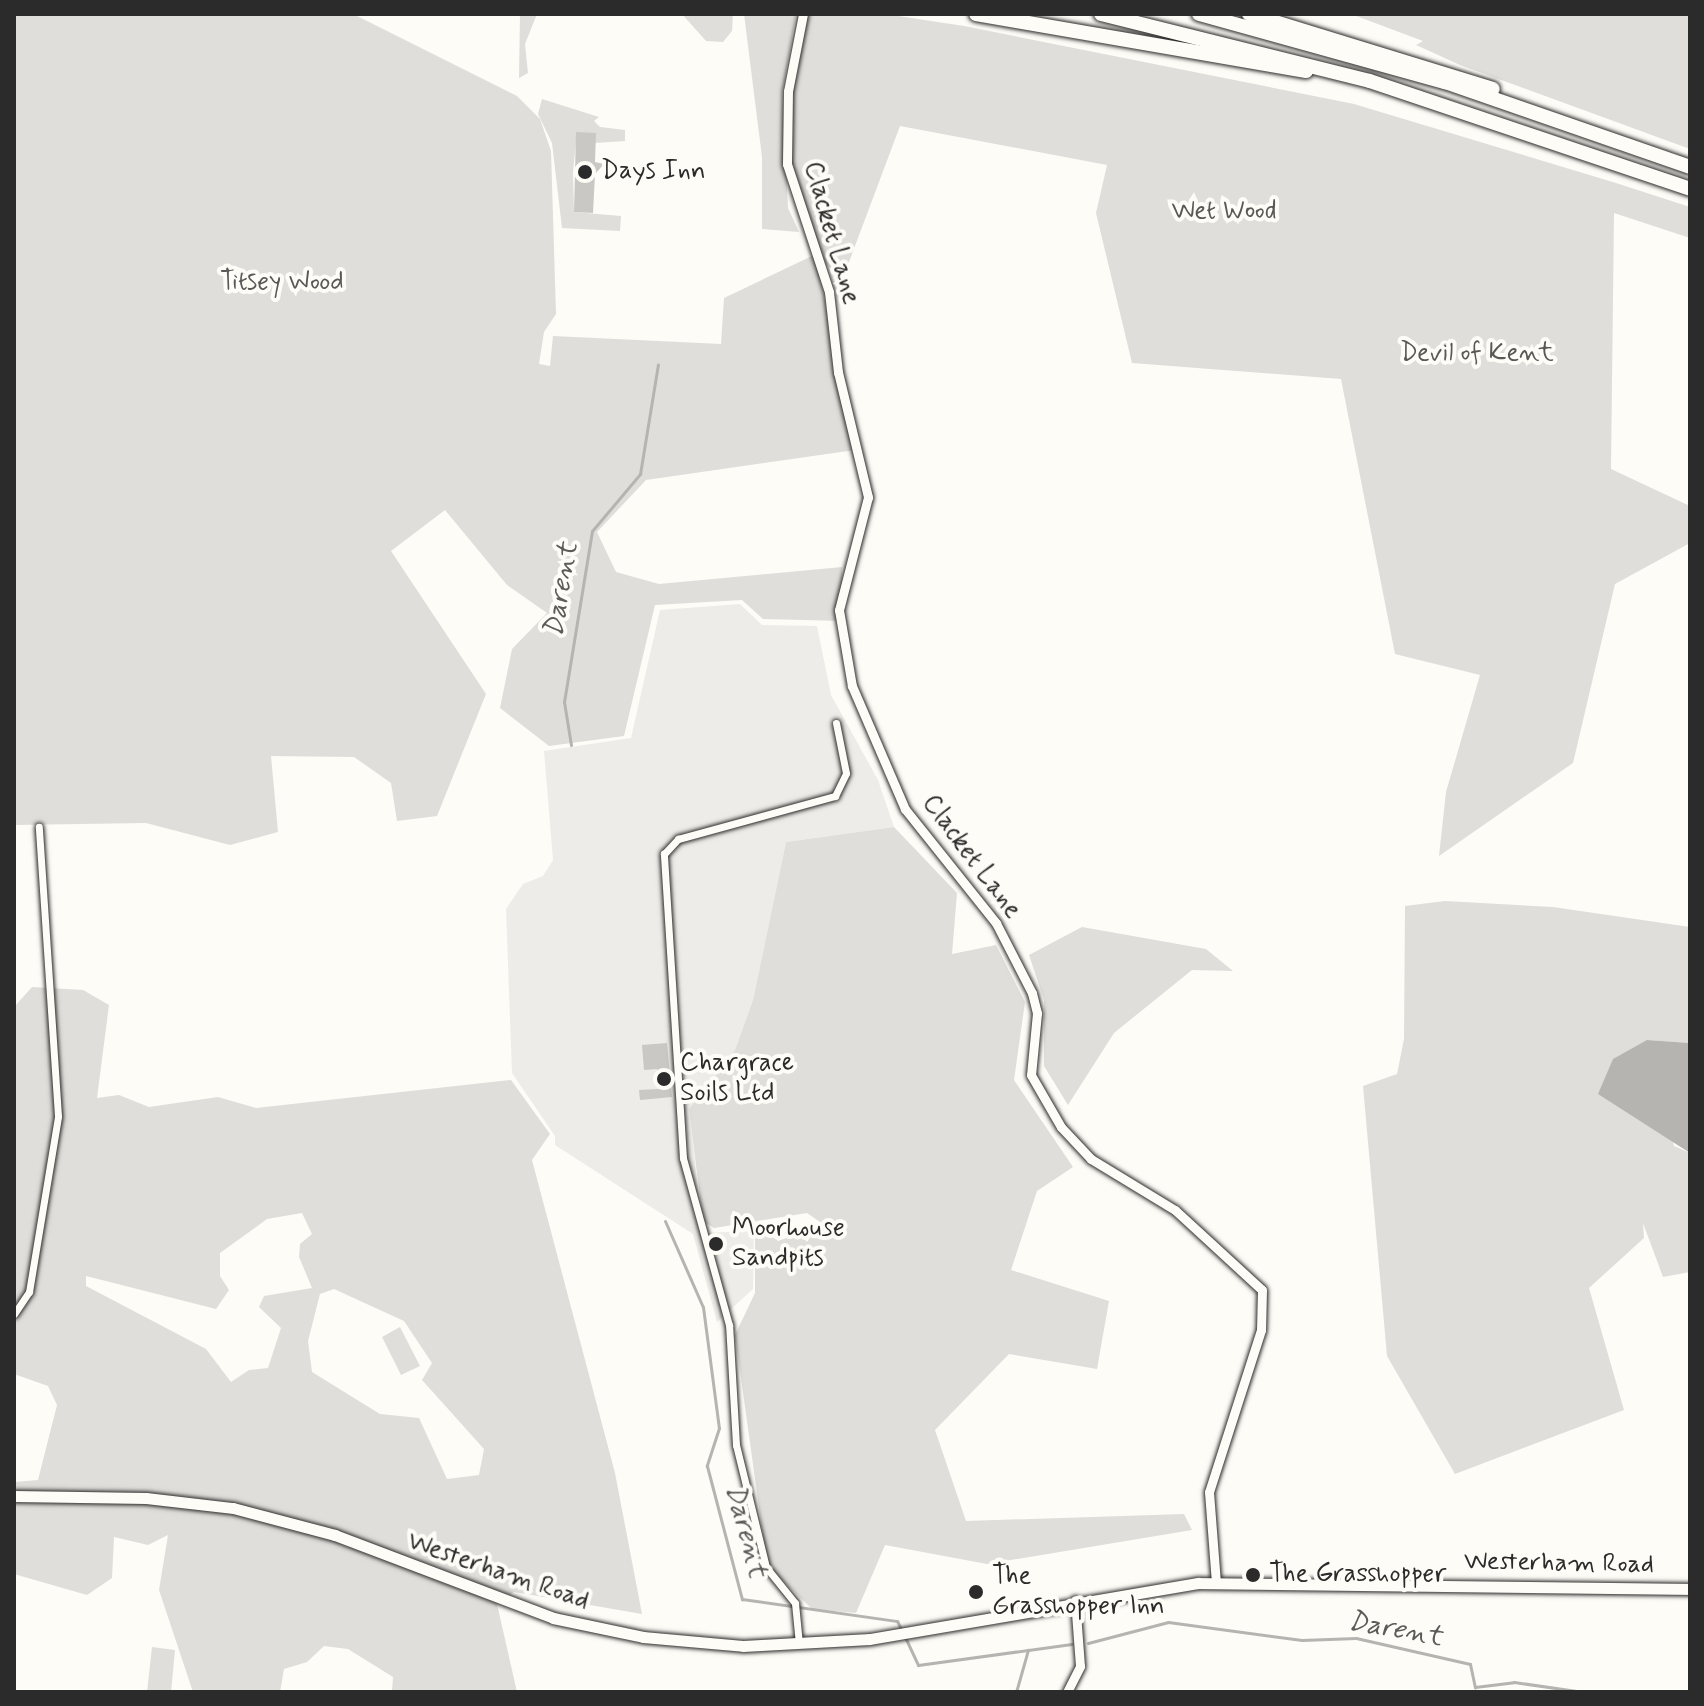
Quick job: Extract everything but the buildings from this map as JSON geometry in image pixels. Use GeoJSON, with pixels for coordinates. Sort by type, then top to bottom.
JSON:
{"type":"FeatureCollection","features":[{"type":"Feature","properties":{"kind":"highway"},"geometry":{"type":"LineString","coordinates":[[976,14],[1370,81]]}},
{"type":"Feature","properties":{"kind":"highway"},"geometry":{"type":"LineString","coordinates":[[1101,14],[1370,81],[1690,189]]}},
{"type":"Feature","properties":{"kind":"highway"},"geometry":{"type":"LineString","coordinates":[[1199,14],[1533,111],[1690,167]]}},
{"type":"Feature","properties":{"kind":"highway"},"geometry":{"type":"LineString","coordinates":[[1249,14],[1460,75],[1533,111]]}},
{"type":"Feature","properties":{"kind":"main road","name":"Westerham Road"},"geometry":{"type":"LineString","coordinates":[[14,1496],[146,1498],[233,1508],[319,1530],[575,1623],[689,1642],[799,1646],[903,1634],[1075,1600],[1216,1582],[1690,1589]]}},
{"type":"Feature","properties":{"kind":"street","name":"Clacket Lane"},"geometry":{"type":"LineString","coordinates":[[802,14],[788,91],[787,164],[829,292],[838,372],[868,497],[839,610],[852,686],[905,809],[996,923],[1032,993],[1037,1013],[1031,1075],[1061,1127],[1091,1159],[1175,1210],[1262,1290],[1261,1330],[1209,1492],[1216,1582]]}},
{"type":"Feature","properties":{"kind":"street"},"geometry":{"type":"LineString","coordinates":[[799,1646],[795,1603],[766,1567],[740,1461],[729,1325],[683,1158],[664,854],[678,839],[835,796],[846,773],[836,723]]}},
{"type":"Feature","properties":{"kind":"street"},"geometry":{"type":"LineString","coordinates":[[14,1314],[29,1292],[58,1116],[39,827]]}},
{"type":"Feature","properties":{"kind":"street"},"geometry":{"type":"LineString","coordinates":[[1067,1692],[1080,1666],[1075,1600]]}},
{"type":"Feature","properties":{"kind":"shaded area"},"geometry":{"type":"Polygon","coordinates":[[[740,604],[762,625],[817,626],[831,695],[878,780],[894,827],[786,842],[753,1000],[735,1050],[689,1109],[703,1233],[754,1231],[753,1289],[717,1322],[693,1234],[555,1145],[555,1136],[512,1073],[506,909],[523,884],[543,876],[553,860],[544,751],[631,738],[660,610],[740,604]]]}},
{"type":"Feature","properties":{"kind":"shaded area"},"geometry":{"type":"Polygon","coordinates":[[[1647,1040],[1690,1043],[1690,1153],[1598,1094],[1613,1059],[1647,1040]]]}},
{"type":"Feature","properties":{"kind":"green space","name":"Titsey Wood"},"geometry":{"type":"Polygon","coordinates":[[[14,14],[353,14],[517,96],[540,119],[551,151],[556,314],[544,332],[539,364],[550,366],[553,336],[721,344],[724,298],[814,255],[792,187],[786,114],[804,14],[885,14],[964,26],[1354,104],[1616,183],[1690,207],[1690,238],[1614,213],[1611,469],[1690,506],[1690,543],[1615,584],[1573,763],[1439,856],[1446,792],[1480,675],[1395,654],[1341,379],[1132,363],[1096,213],[1107,165],[900,126],[843,278],[816,256],[855,450],[646,480],[597,532],[616,572],[659,584],[842,567],[843,621],[763,619],[742,600],[655,605],[624,736],[549,746],[500,708],[512,649],[547,613],[507,585],[445,510],[391,551],[486,694],[437,816],[397,821],[391,783],[354,757],[271,756],[278,832],[230,845],[146,823],[14,825],[14,14]]]}},
{"type":"Feature","properties":{"kind":"green space"},"geometry":{"type":"Polygon","coordinates":[[[520,14],[537,14],[525,44],[528,73],[519,78],[520,14]]]}},
{"type":"Feature","properties":{"kind":"green space"},"geometry":{"type":"Polygon","coordinates":[[[682,14],[733,14],[732,31],[723,42],[706,41],[682,14]]]}},
{"type":"Feature","properties":{"kind":"green space"},"geometry":{"type":"Polygon","coordinates":[[[744,14],[796,14],[782,93],[788,208],[799,232],[762,229],[762,157],[744,14]]]}},
{"type":"Feature","properties":{"kind":"green space"},"geometry":{"type":"Polygon","coordinates":[[[1351,14],[1690,14],[1690,149],[1460,65],[1416,45],[1423,41],[1351,14]]]}},
{"type":"Feature","properties":{"kind":"green space"},"geometry":{"type":"Polygon","coordinates":[[[542,99],[599,117],[594,121],[600,127],[625,130],[625,141],[595,143],[577,133],[573,172],[574,212],[621,216],[620,231],[562,228],[552,143],[538,114],[542,99]]]}},
{"type":"Feature","properties":{"kind":"green space"},"geometry":{"type":"Polygon","coordinates":[[[894,827],[957,893],[952,954],[996,945],[1025,1002],[1014,1080],[1073,1167],[1037,1191],[1011,1270],[1109,1301],[1097,1369],[1009,1354],[935,1430],[966,1521],[1184,1514],[1192,1530],[987,1564],[885,1545],[856,1613],[812,1609],[767,1565],[735,1335],[755,1293],[755,1238],[767,1233],[778,1241],[800,1233],[807,1242],[820,1222],[807,1213],[714,1228],[703,1221],[689,1109],[735,1050],[753,1000],[786,842],[894,827]]]}},
{"type":"Feature","properties":{"kind":"green space"},"geometry":{"type":"Polygon","coordinates":[[[1445,901],[1553,907],[1690,927],[1690,1043],[1647,1040],[1674,1146],[1690,1153],[1690,1272],[1663,1277],[1643,1223],[1644,1238],[1589,1288],[1624,1410],[1455,1474],[1387,1356],[1363,1086],[1397,1074],[1404,1039],[1405,906],[1445,901]]]}},
{"type":"Feature","properties":{"kind":"green space"},"geometry":{"type":"Polygon","coordinates":[[[1082,927],[1206,949],[1233,971],[1192,970],[1114,1033],[1068,1105],[1044,1066],[1044,1000],[1029,955],[1082,927]]]}},
{"type":"Feature","properties":{"kind":"green space"},"geometry":{"type":"Polygon","coordinates":[[[32,987],[83,990],[109,1005],[97,1098],[119,1095],[149,1107],[218,1097],[256,1108],[511,1080],[550,1134],[532,1160],[615,1473],[642,1614],[514,1592],[497,1604],[517,1692],[375,1692],[392,1691],[393,1677],[348,1649],[324,1646],[307,1662],[284,1669],[280,1692],[193,1692],[159,1590],[168,1535],[148,1545],[114,1537],[112,1578],[87,1595],[14,1574],[14,1482],[38,1480],[57,1405],[48,1386],[14,1374],[14,1007],[32,987]],[[302,1213],[267,1219],[220,1253],[220,1276],[229,1290],[216,1309],[86,1276],[86,1286],[206,1349],[231,1382],[249,1370],[268,1368],[281,1328],[259,1307],[264,1296],[312,1288],[299,1257],[300,1244],[312,1234],[302,1213]],[[334,1289],[320,1294],[308,1341],[312,1372],[380,1414],[419,1418],[447,1479],[479,1475],[484,1449],[422,1380],[432,1363],[404,1321],[334,1289]]]}},
{"type":"Feature","properties":{"kind":"green space"},"geometry":{"type":"Polygon","coordinates":[[[400,1327],[420,1366],[401,1375],[382,1337],[400,1327]]]}},
{"type":"Feature","properties":{"kind":"green space"},"geometry":{"type":"Polygon","coordinates":[[[152,1647],[175,1650],[171,1692],[147,1692],[152,1647]]]}},
{"type":"Feature","properties":{"kind":"waterway","name":"Darent"},"geometry":{"type":"LineString","coordinates":[[571,745],[564,702],[592,531],[640,474],[658,364]]}},
{"type":"Feature","properties":{"kind":"waterway","name":"Darent"},"geometry":{"type":"LineString","coordinates":[[665,1221],[703,1307],[719,1428],[707,1466],[742,1599],[897,1621],[902,1631]]}},
{"type":"Feature","properties":{"kind":"waterway","name":"Darent"},"geometry":{"type":"LineString","coordinates":[[1088,1643],[1168,1622],[1302,1640],[1356,1638],[1470,1664],[1475,1687],[1514,1682],[1583,1692]]}},
{"type":"Feature","properties":{"kind":"waterway","name":"Darent"},"geometry":{"type":"LineString","coordinates":[[905,1637],[918,1665],[1072,1644]]}},
{"type":"Feature","properties":{"kind":"waterway"},"geometry":{"type":"LineString","coordinates":[[1016,1692],[1028,1650]]}},
{"type":"Feature","properties":{"kind":"place","name":"Days Inn"},"geometry":{"type":"Point","coordinates":[585,172]}},
{"type":"Feature","properties":{"kind":"place","name":"Chargrace Soils Ltd"},"geometry":{"type":"Point","coordinates":[664,1079]}},
{"type":"Feature","properties":{"kind":"place","name":"Moorhouse Sandpits"},"geometry":{"type":"Point","coordinates":[716,1244]}},
{"type":"Feature","properties":{"kind":"place","name":"The Grasshopper"},"geometry":{"type":"Point","coordinates":[1253,1575]}},
{"type":"Feature","properties":{"kind":"place","name":"The Grasshopper Inn"},"geometry":{"type":"Point","coordinates":[976,1592]}},
{"type":"Feature","properties":{"kind":"park label","name":"Wet Wood"},"geometry":{"type":"Point","coordinates":[1224,212]}},
{"type":"Feature","properties":{"kind":"park label","name":"Devil of Kent"},"geometry":{"type":"Point","coordinates":[1477,354]}}]}
